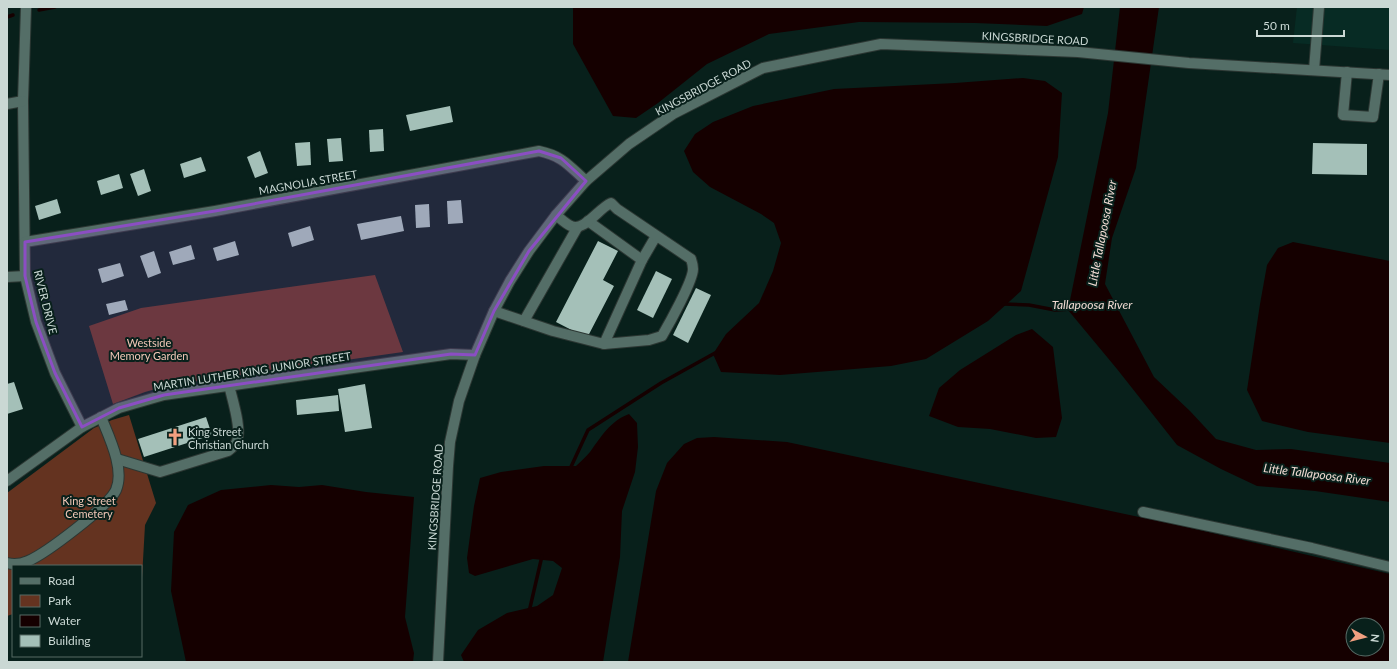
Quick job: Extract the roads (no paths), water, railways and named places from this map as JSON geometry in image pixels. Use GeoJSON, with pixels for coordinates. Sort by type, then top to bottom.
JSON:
{"type":"FeatureCollection","features":[{"type":"Feature","properties":{"kind":"street","name":"RIVER DRIVE"},"geometry":{"type":"LineString","coordinates":[[26,7],[24,101],[25,276],[36,322],[55,373],[82,427]]}},
{"type":"Feature","properties":{"kind":"street"},"geometry":{"type":"LineString","coordinates":[[1314,70],[1319,7]]}},
{"type":"Feature","properties":{"kind":"street","name":"KINGSBRIDGE ROAD"},"geometry":{"type":"LineString","coordinates":[[438,662],[450,442],[459,401],[475,355],[494,311],[510,281],[529,251],[556,215],[586,181],[629,144],[673,114],[763,68],[881,44],[1078,52],[1189,63],[1390,75]]}},
{"type":"Feature","properties":{"kind":"street"},"geometry":{"type":"LineString","coordinates":[[1347,72],[1343,115],[1373,118],[1379,74]]}},
{"type":"Feature","properties":{"kind":"street"},"geometry":{"type":"LineString","coordinates":[[7,104],[24,101]]}},
{"type":"Feature","properties":{"kind":"street","name":"MAGNOLIA STREET"},"geometry":{"type":"LineString","coordinates":[[24,242],[222,210],[539,151],[561,158],[586,181]]}},
{"type":"Feature","properties":{"kind":"street"},"geometry":{"type":"LineString","coordinates":[[494,311],[553,331],[604,344],[649,340],[662,336],[689,283],[693,270],[691,260],[617,210],[610,203],[604,206],[583,226],[577,228],[571,226],[556,215]]}},
{"type":"Feature","properties":{"kind":"street"},"geometry":{"type":"LineString","coordinates":[[588,222],[642,260]]}},
{"type":"Feature","properties":{"kind":"street"},"geometry":{"type":"LineString","coordinates":[[524,321],[577,228]]}},
{"type":"Feature","properties":{"kind":"street"},"geometry":{"type":"LineString","coordinates":[[604,344],[642,260],[656,236]]}},
{"type":"Feature","properties":{"kind":"street"},"geometry":{"type":"LineString","coordinates":[[7,277],[25,276]]}},
{"type":"Feature","properties":{"kind":"street","name":"MARTIN LUTHER KING JUNIOR STREET"},"geometry":{"type":"LineString","coordinates":[[7,481],[82,427],[101,417],[137,402],[164,395],[228,385],[451,354],[475,355]]}},
{"type":"Feature","properties":{"kind":"street"},"geometry":{"type":"LineString","coordinates":[[117,460],[160,472],[228,450],[234,446],[238,433],[228,385]]}},
{"type":"Feature","properties":{"kind":"street"},"geometry":{"type":"LineString","coordinates":[[7,563],[19,564],[48,549],[92,516],[110,500],[116,490],[118,478],[117,460],[101,417]]}},
{"type":"Feature","properties":{"kind":"street"},"geometry":{"type":"LineString","coordinates":[[1143,512],[1312,548],[1390,567]]}},
{"type":"Feature","properties":{"kind":"water"},"geometry":{"type":"Polygon","coordinates":[[[573,7],[1084,7],[1082,14],[1047,26],[975,23],[859,22],[769,34],[707,64],[658,103],[636,118],[613,116],[573,44],[573,7]]]}},
{"type":"Feature","properties":{"kind":"water","name":"Tallapoosa River"},"geometry":{"type":"Polygon","coordinates":[[[1120,7],[1159,7],[1136,168],[1112,238],[1105,284],[1154,377],[1190,411],[1216,439],[1256,450],[1291,449],[1390,463],[1390,502],[1315,491],[1257,486],[1221,469],[1177,445],[1068,310],[1108,113],[1120,7]]]}},
{"type":"Feature","properties":{"kind":"water"},"geometry":{"type":"Polygon","coordinates":[[[1023,78],[1045,81],[1062,93],[1058,157],[1021,291],[988,321],[926,359],[891,366],[780,375],[721,372],[713,354],[726,334],[759,303],[773,271],[781,243],[774,223],[761,214],[710,187],[693,172],[684,151],[695,134],[713,122],[753,106],[834,89],[1023,78]]]}},
{"type":"Feature","properties":{"kind":"water"},"geometry":{"type":"Polygon","coordinates":[[[1293,242],[1390,261],[1390,443],[1308,432],[1262,421],[1247,390],[1267,265],[1278,248],[1293,242]]]}},
{"type":"Feature","properties":{"kind":"water"},"geometry":{"type":"Polygon","coordinates":[[[1032,329],[1053,347],[1062,418],[1056,437],[1036,438],[990,429],[958,427],[929,416],[939,388],[960,370],[1016,335],[1032,329]]]}},
{"type":"Feature","properties":{"kind":"water"},"geometry":{"type":"Polygon","coordinates":[[[629,414],[637,423],[638,447],[635,472],[622,511],[620,557],[603,662],[464,662],[461,655],[478,630],[507,613],[537,606],[553,595],[562,568],[553,561],[533,559],[475,576],[469,573],[467,558],[474,506],[480,478],[501,472],[544,466],[576,466],[588,454],[611,425],[629,414]]]}},
{"type":"Feature","properties":{"kind":"water"},"geometry":{"type":"Polygon","coordinates":[[[714,437],[787,442],[1186,527],[1390,574],[1390,662],[628,662],[656,491],[667,463],[684,444],[697,438],[714,437]]]}},
{"type":"Feature","properties":{"kind":"water"},"geometry":{"type":"Polygon","coordinates":[[[271,485],[299,487],[322,485],[366,492],[414,497],[405,617],[414,653],[413,662],[186,662],[171,591],[174,532],[188,505],[221,490],[271,485]]]}},
{"type":"Feature","properties":{"kind":"waterway"},"geometry":{"type":"LineString","coordinates":[[39,10],[55,7]]}},
{"type":"Feature","properties":{"kind":"waterway"},"geometry":{"type":"LineString","coordinates":[[7,17],[13,15]]}},
{"type":"Feature","properties":{"kind":"waterway"},"geometry":{"type":"LineString","coordinates":[[1003,304],[1029,305],[1055,310],[1072,309]]}},
{"type":"Feature","properties":{"kind":"waterway"},"geometry":{"type":"LineString","coordinates":[[570,469],[588,430],[661,383],[715,353]]}},
{"type":"Feature","properties":{"kind":"waterway"},"geometry":{"type":"LineString","coordinates":[[529,612],[542,556]]}},
{"type":"Feature","properties":{"kind":"place","name":"King Street Christian Church"},"geometry":{"type":"Point","coordinates":[175,437]}},
{"type":"Feature","properties":{"kind":"water label","name":"Little Tallapoosa River"},"geometry":{"type":"Point","coordinates":[1102,233]}},
{"type":"Feature","properties":{"kind":"water label","name":"Little Tallapoosa River"},"geometry":{"type":"Point","coordinates":[1317,474]}},
{"type":"Feature","properties":{"kind":"park label","name":"Westside Memory Garden"},"geometry":{"type":"Point","coordinates":[149,348]}},
{"type":"Feature","properties":{"kind":"park label","name":"King Street Cemetery"},"geometry":{"type":"Point","coordinates":[89,506]}}]}
